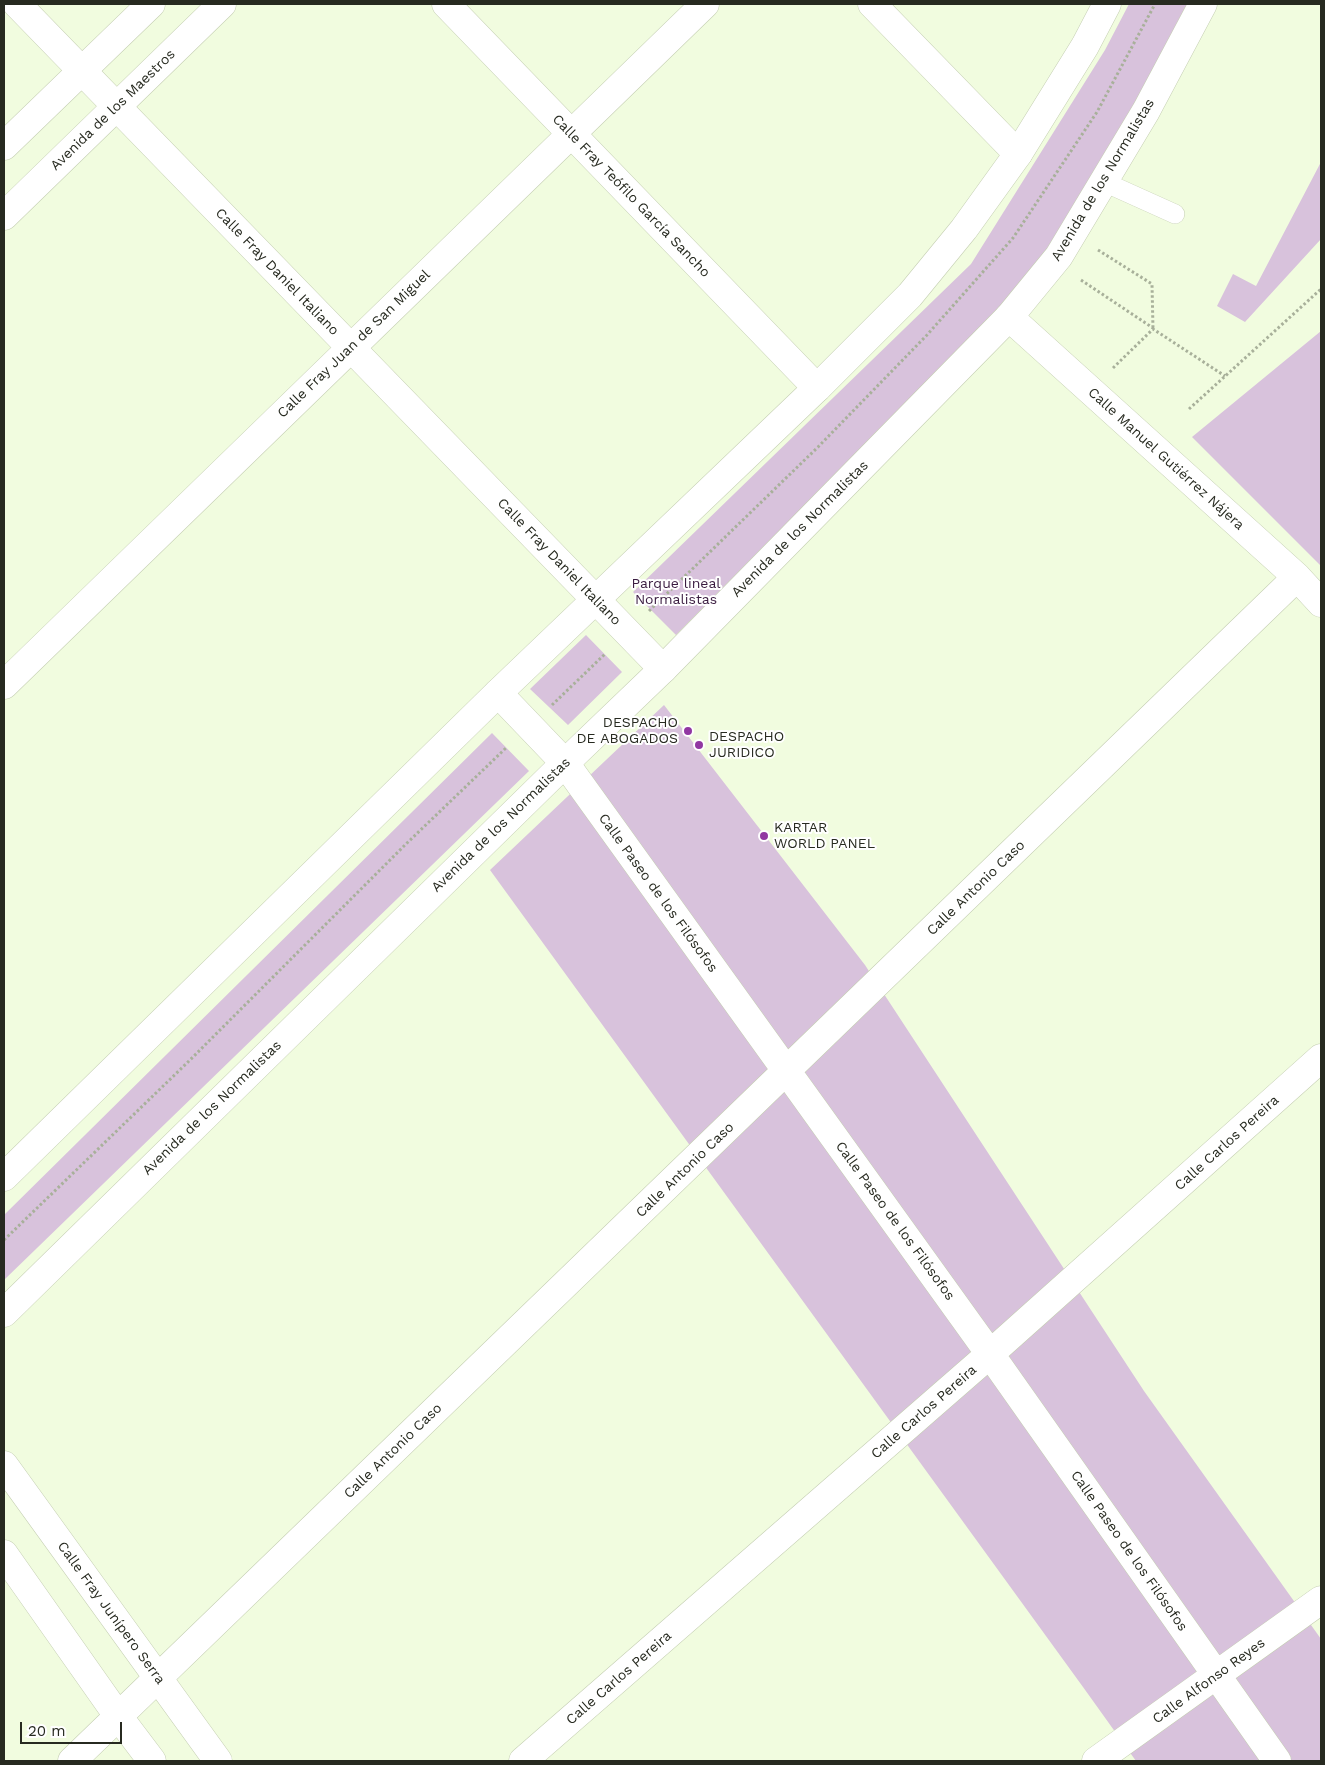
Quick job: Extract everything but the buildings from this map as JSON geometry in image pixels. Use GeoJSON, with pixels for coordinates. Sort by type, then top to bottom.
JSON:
{"type":"FeatureCollection","features":[{"type":"Feature","properties":{"kind":"street","name":"Calle Fray Daniel Italiano"},"geometry":{"type":"LineString","coordinates":[[17,4],[662,669]]}},
{"type":"Feature","properties":{"kind":"street"},"geometry":{"type":"LineString","coordinates":[[4,146],[151,4]]}},
{"type":"Feature","properties":{"kind":"street","name":"Avenida de los Maestros"},"geometry":{"type":"LineString","coordinates":[[4,216],[222,4]]}},
{"type":"Feature","properties":{"kind":"street","name":"Calle Fray Teófilo García Sancho"},"geometry":{"type":"LineString","coordinates":[[446,4],[817,388]]}},
{"type":"Feature","properties":{"kind":"street","name":"Calle Fray Juan de San Miguel"},"geometry":{"type":"LineString","coordinates":[[4,685],[705,4]]}},
{"type":"Feature","properties":{"kind":"street"},"geometry":{"type":"LineString","coordinates":[[872,4],[1018,154]]}},
{"type":"Feature","properties":{"kind":"street"},"geometry":{"type":"LineString","coordinates":[[4,1177],[498,693],[817,388],[910,295],[964,229],[1018,154],[1085,46],[1107,4]]}},
{"type":"Feature","properties":{"kind":"street","name":"Avenida de los Normalistas"},"geometry":{"type":"LineString","coordinates":[[4,1313],[564,762],[662,669],[1009,317],[1058,256],[1104,182],[1146,110],[1203,4]]}},
{"type":"Feature","properties":{"kind":"street","name":"Calle Manuel Gutiérrez Nájera"},"geometry":{"type":"LineString","coordinates":[[1009,317],[1297,577],[1321,603]]}},
{"type":"Feature","properties":{"kind":"street","name":"Calle Antonio Caso"},"geometry":{"type":"LineString","coordinates":[[72,1761],[1297,577]]}},
{"type":"Feature","properties":{"kind":"street","name":"Calle Paseo de los Filósofos"},"geometry":{"type":"LineString","coordinates":[[498,693],[564,762],[990,1354],[1277,1761]]}},
{"type":"Feature","properties":{"kind":"street","name":"Calle Carlos Pereira"},"geometry":{"type":"LineString","coordinates":[[523,1761],[990,1354],[1321,1058]]}},
{"type":"Feature","properties":{"kind":"street","name":"Calle Fray Junípero Serra"},"geometry":{"type":"LineString","coordinates":[[4,1465],[218,1761]]}},
{"type":"Feature","properties":{"kind":"street"},"geometry":{"type":"LineString","coordinates":[[4,1554],[152,1761]]}},
{"type":"Feature","properties":{"kind":"street","name":"Calle Alfonso Reyes"},"geometry":{"type":"LineString","coordinates":[[1096,1761],[1321,1600]]}},
{"type":"Feature","properties":{"kind":"lane"},"geometry":{"type":"LineString","coordinates":[[1104,182],[1175,214]]}},
{"type":"Feature","properties":{"kind":"path"},"geometry":{"type":"LineString","coordinates":[[1097,250],[1152,284],[1153,328],[1108,374]]}},
{"type":"Feature","properties":{"kind":"path"},"geometry":{"type":"LineString","coordinates":[[1078,278],[1225,376]]}},
{"type":"Feature","properties":{"kind":"path"},"geometry":{"type":"LineString","coordinates":[[1189,409],[1321,289]]}},
{"type":"Feature","properties":{"kind":"green space","name":"Parque lineal Normalistas"},"geometry":{"type":"Polygon","coordinates":[[[1129,4],[1187,4],[1136,102],[1052,242],[1009,299],[676,635],[633,592],[971,264],[1105,50],[1129,4]]]}},
{"type":"Feature","properties":{"kind":"green space"},"geometry":{"type":"Polygon","coordinates":[[[1321,162],[1321,239],[1245,322],[1217,306],[1233,274],[1256,286],[1321,162]]]}},
{"type":"Feature","properties":{"kind":"green space"},"geometry":{"type":"Polygon","coordinates":[[[1321,331],[1321,566],[1192,437],[1321,331]]]}},
{"type":"Feature","properties":{"kind":"green space"},"geometry":{"type":"Polygon","coordinates":[[[586,635],[622,672],[568,725],[530,689],[586,635]]]}},
{"type":"Feature","properties":{"kind":"green space"},"geometry":{"type":"Polygon","coordinates":[[[664,705],[865,965],[1144,1391],[1321,1639],[1321,1761],[1136,1761],[490,870],[664,705]]]}},
{"type":"Feature","properties":{"kind":"green space"},"geometry":{"type":"Polygon","coordinates":[[[492,733],[529,771],[4,1280],[4,1215],[492,733]]]}},
{"type":"Feature","properties":{"kind":"place","name":"DESPACHO DE ABOGADOS"},"geometry":{"type":"Point","coordinates":[688,731]}},
{"type":"Feature","properties":{"kind":"place","name":"DESPACHO JURIDICO"},"geometry":{"type":"Point","coordinates":[699,745]}},
{"type":"Feature","properties":{"kind":"place","name":"KARTAR WORLD PANEL"},"geometry":{"type":"Point","coordinates":[764,836]}}]}
